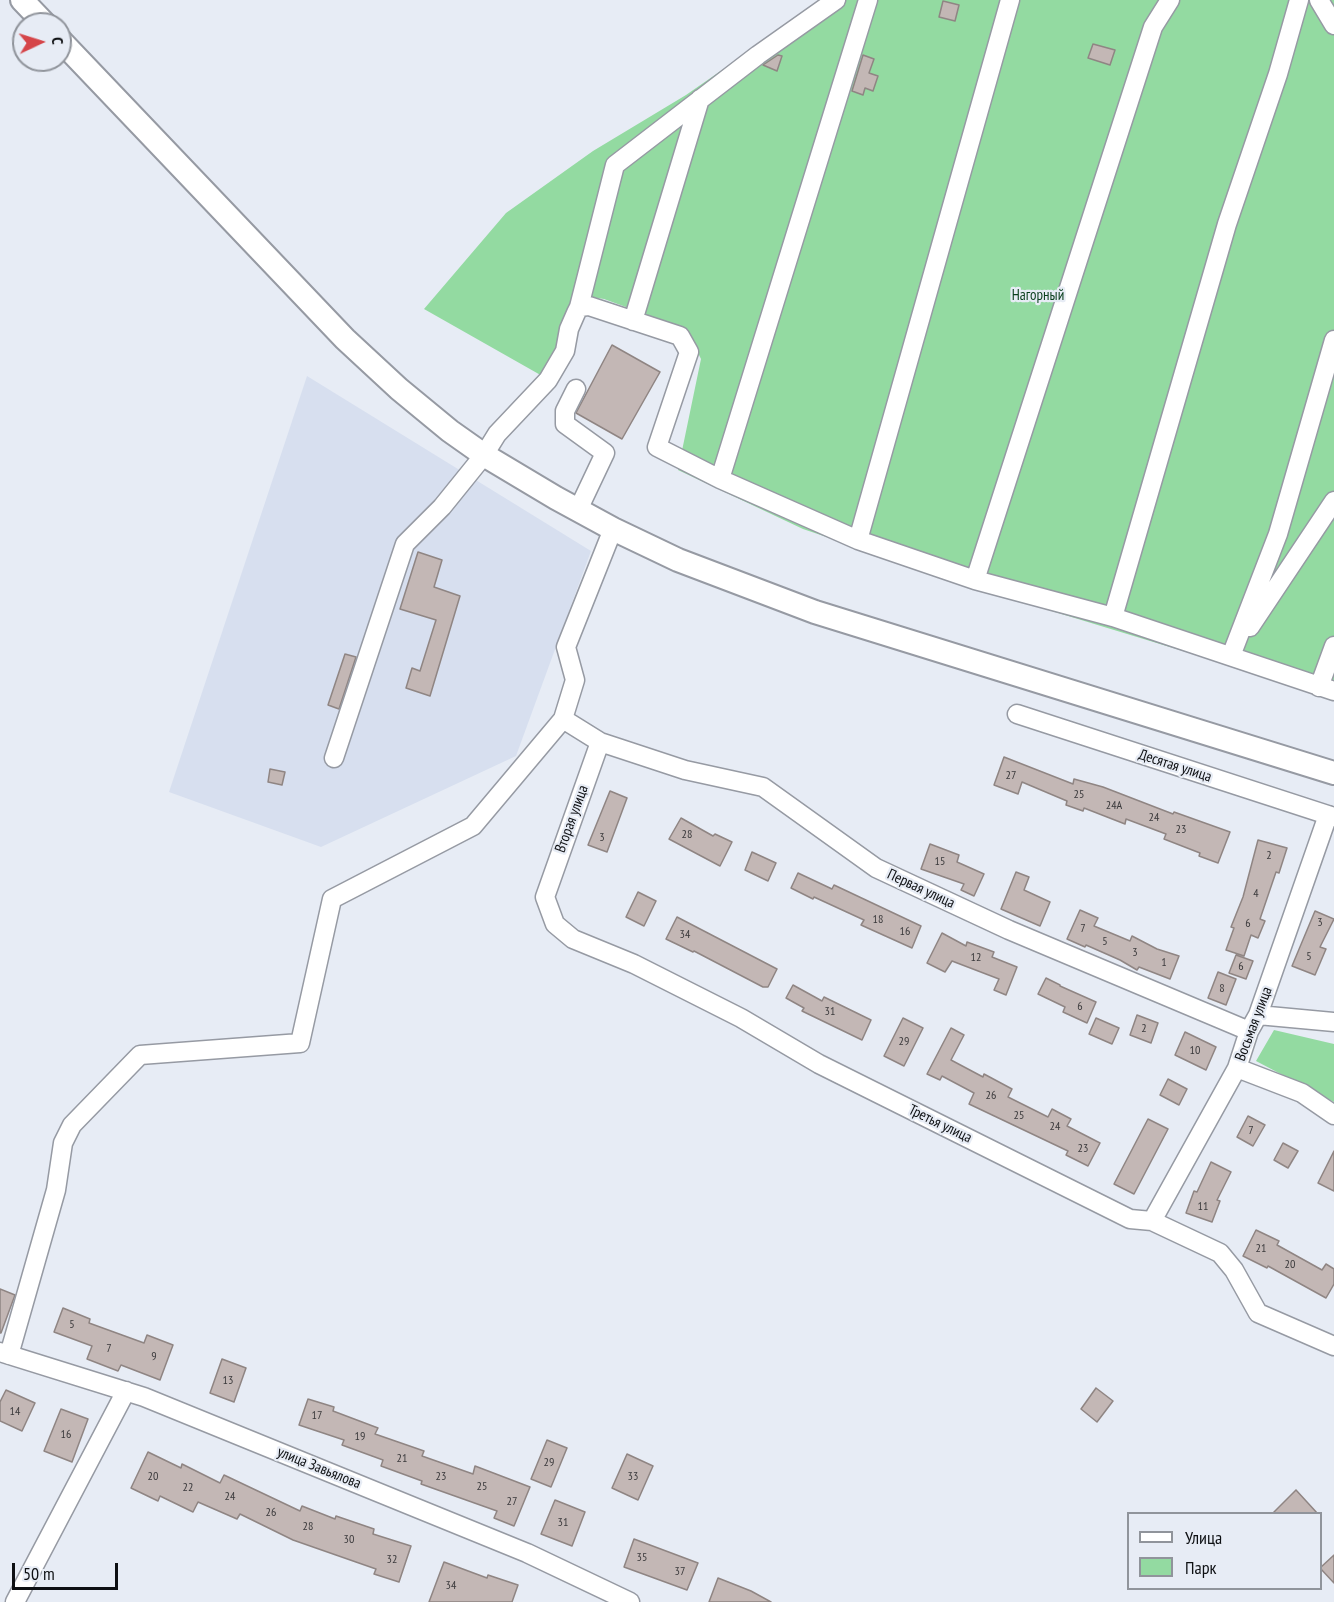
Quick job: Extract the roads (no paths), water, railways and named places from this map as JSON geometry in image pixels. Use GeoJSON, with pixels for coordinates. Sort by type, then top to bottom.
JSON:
{"type":"FeatureCollection","features":[{"type":"Feature","properties":{"kind":"main road"},"geometry":{"type":"LineString","coordinates":[[22,0],[34,12]]}},
{"type":"Feature","properties":{"kind":"main road"},"geometry":{"type":"LineString","coordinates":[[72,53],[345,339],[399,390],[483,455],[578,510],[678,560],[814,612],[1334,773]]}},
{"type":"Feature","properties":{"kind":"street"},"geometry":{"type":"LineString","coordinates":[[334,758],[405,543],[442,507],[511,417],[548,380],[565,351],[568,329],[579,307],[615,165],[758,55],[836,0]]}},
{"type":"Feature","properties":{"kind":"street"},"geometry":{"type":"LineString","coordinates":[[720,479],[868,0]]}},
{"type":"Feature","properties":{"kind":"street"},"geometry":{"type":"LineString","coordinates":[[858,540],[1010,0]]}},
{"type":"Feature","properties":{"kind":"street"},"geometry":{"type":"LineString","coordinates":[[975,580],[1153,27],[1170,0]]}},
{"type":"Feature","properties":{"kind":"street"},"geometry":{"type":"LineString","coordinates":[[1113,616],[1227,224],[1278,74],[1299,0]]}},
{"type":"Feature","properties":{"kind":"street"},"geometry":{"type":"LineString","coordinates":[[1320,0],[1334,25]]}},
{"type":"Feature","properties":{"kind":"street"},"geometry":{"type":"LineString","coordinates":[[633,321],[700,99]]}},
{"type":"Feature","properties":{"kind":"street"},"geometry":{"type":"LineString","coordinates":[[579,307],[604,309],[680,336],[689,352],[657,447],[720,479],[858,540],[975,580],[1113,616],[1327,689],[1334,646]]}},
{"type":"Feature","properties":{"kind":"street"},"geometry":{"type":"LineString","coordinates":[[1232,656],[1278,534],[1334,340]]}},
{"type":"Feature","properties":{"kind":"street"},"geometry":{"type":"LineString","coordinates":[[576,389],[565,411],[565,424],[604,453],[578,510]]}},
{"type":"Feature","properties":{"kind":"street"},"geometry":{"type":"LineString","coordinates":[[1232,656],[1334,501]]}},
{"type":"Feature","properties":{"kind":"street"},"geometry":{"type":"LineString","coordinates":[[4,1353],[56,1190],[63,1143],[72,1125],[140,1055],[300,1043],[332,899],[473,826],[563,718],[575,680],[566,647],[613,529]]}},
{"type":"Feature","properties":{"kind":"street","name":"Десятая улица"},"geometry":{"type":"LineString","coordinates":[[1017,714],[1331,816]]}},
{"type":"Feature","properties":{"kind":"street","name":"Первая улица"},"geometry":{"type":"LineString","coordinates":[[563,718],[600,742],[685,770],[764,788],[876,868],[1009,930],[1254,1023],[1334,1022]]}},
{"type":"Feature","properties":{"kind":"street","name":"Вторая улица"},"geometry":{"type":"LineString","coordinates":[[545,897],[600,742]]}},
{"type":"Feature","properties":{"kind":"street","name":"Восьмая улица"},"geometry":{"type":"LineString","coordinates":[[1152,1221],[1238,1068],[1331,816]]}},
{"type":"Feature","properties":{"kind":"street","name":"Третья улица"},"geometry":{"type":"LineString","coordinates":[[545,897],[555,924],[573,939],[634,964],[741,1018],[819,1064],[1130,1219],[1152,1221],[1220,1253],[1234,1270],[1258,1313],[1334,1346]]}},
{"type":"Feature","properties":{"kind":"street"},"geometry":{"type":"LineString","coordinates":[[1238,1068],[1302,1093],[1334,1115]]}},
{"type":"Feature","properties":{"kind":"street","name":"улица Завьялова"},"geometry":{"type":"LineString","coordinates":[[4,1353],[126,1391],[527,1552],[630,1602]]}},
{"type":"Feature","properties":{"kind":"street"},"geometry":{"type":"LineString","coordinates":[[15,1602],[126,1391]]}},
{"type":"Feature","properties":{"kind":"park label","name":"Нагорный"},"geometry":{"type":"Point","coordinates":[1038,296]}}]}
